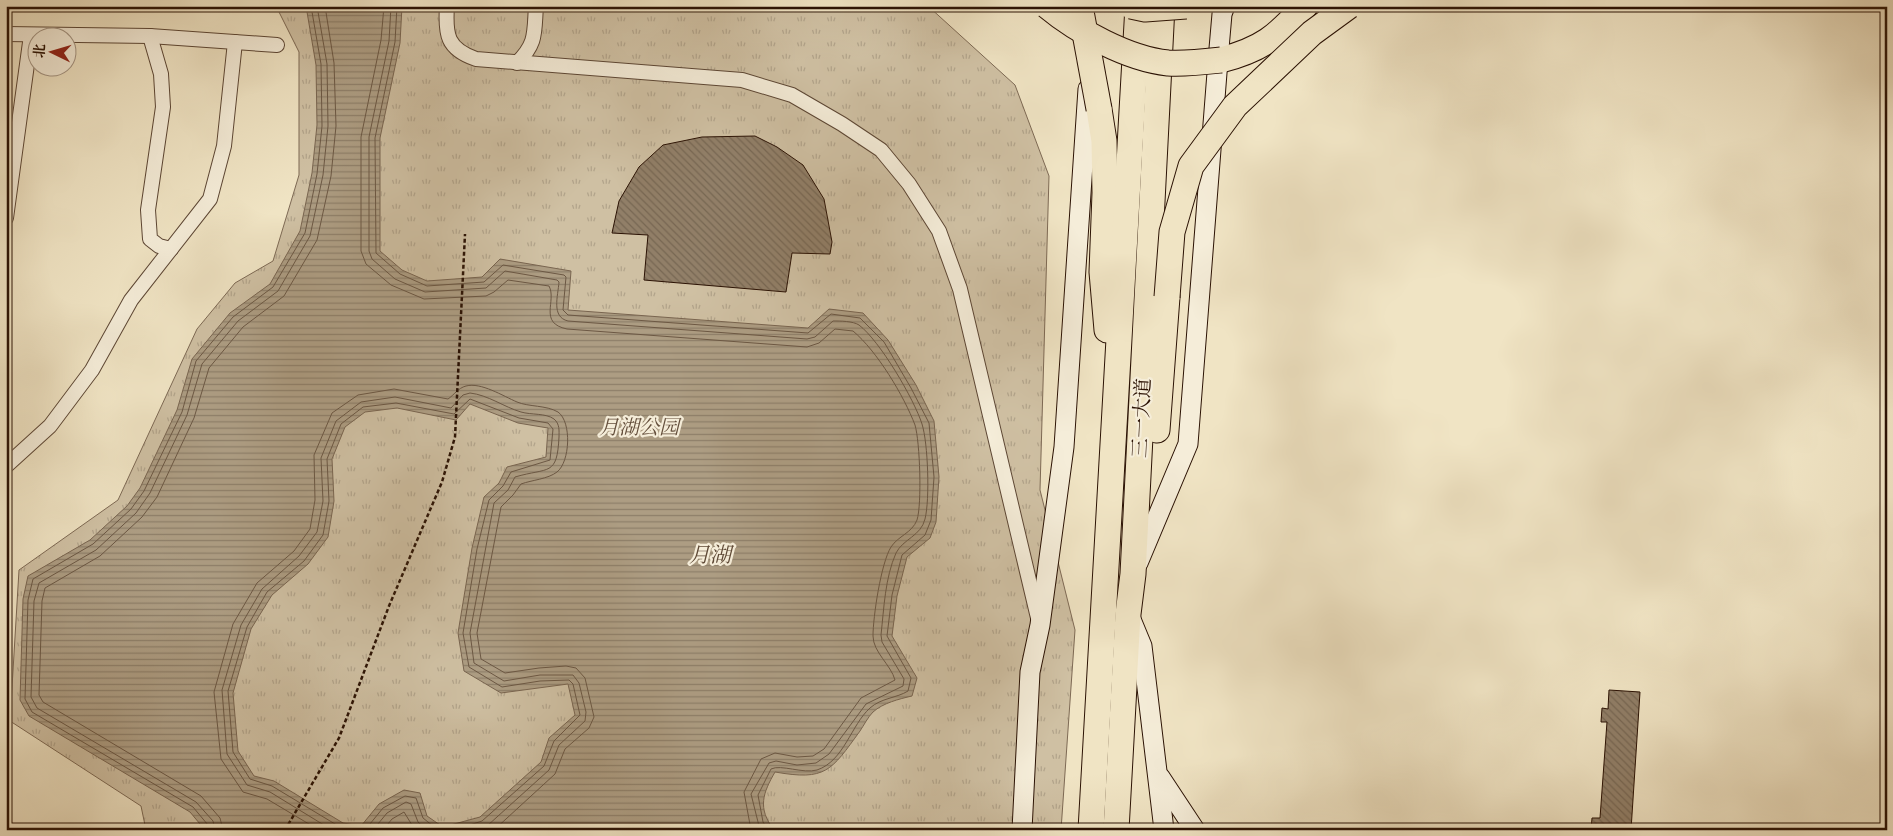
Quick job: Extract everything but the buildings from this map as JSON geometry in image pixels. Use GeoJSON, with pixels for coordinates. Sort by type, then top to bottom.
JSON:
{"type":"FeatureCollection","features":[{"type":"Feature","properties":{"kind":"highway"},"geometry":{"type":"LineString","coordinates":[[1047,6],[1064,20],[1118,48],[1149,59],[1187,64],[1221,60],[1257,49],[1280,34],[1305,6]]}},
{"type":"Feature","properties":{"kind":"highway"},"geometry":{"type":"LineString","coordinates":[[1080,6],[1088,42],[1104,141],[1105,193],[1102,272],[1114,441]]}},
{"type":"Feature","properties":{"kind":"highway"},"geometry":{"type":"LineString","coordinates":[[1131,6],[1145,9],[1186,6]]}},
{"type":"Feature","properties":{"kind":"highway","name":"三一大道"},"geometry":{"type":"LineString","coordinates":[[1091,830],[1138,6]]}},
{"type":"Feature","properties":{"kind":"highway","name":"三一大道"},"geometry":{"type":"LineString","coordinates":[[1116,830],[1128,614],[1133,574],[1162,6]]}},
{"type":"Feature","properties":{"kind":"highway"},"geometry":{"type":"LineString","coordinates":[[1136,512],[1154,462],[1172,232],[1191,166],[1235,106],[1312,33],[1349,6]]}},
{"type":"Feature","properties":{"kind":"main road"},"geometry":{"type":"LineString","coordinates":[[1022,830],[1030,672],[1040,625],[1064,447],[1090,54],[1080,6]]}},
{"type":"Feature","properties":{"kind":"main road"},"geometry":{"type":"LineString","coordinates":[[1133,574],[1188,444],[1218,60],[1222,14],[1225,6]]}},
{"type":"Feature","properties":{"kind":"main road"},"geometry":{"type":"LineString","coordinates":[[1128,614],[1142,646],[1164,830]]}},
{"type":"Feature","properties":{"kind":"main road"},"geometry":{"type":"LineString","coordinates":[[1157,772],[1195,830]]}},
{"type":"Feature","properties":{"kind":"street"},"geometry":{"type":"LineString","coordinates":[[446,6],[448,37],[454,48],[463,55],[476,59],[742,80],[792,95],[842,124],[881,150],[910,184],[939,231],[960,289],[1040,625]]}},
{"type":"Feature","properties":{"kind":"street"},"geometry":{"type":"LineString","coordinates":[[517,62],[529,50],[534,40],[536,6]]}},
{"type":"Feature","properties":{"kind":"street"},"geometry":{"type":"LineString","coordinates":[[6,34],[28,36]]}},
{"type":"Feature","properties":{"kind":"street"},"geometry":{"type":"LineString","coordinates":[[78,36],[150,36],[277,46]]}},
{"type":"Feature","properties":{"kind":"street"},"geometry":{"type":"LineString","coordinates":[[150,36],[161,74],[163,107],[148,210],[150,239],[159,246],[171,249]]}},
{"type":"Feature","properties":{"kind":"street"},"geometry":{"type":"LineString","coordinates":[[534,40],[539,51],[553,65]]}},
{"type":"Feature","properties":{"kind":"street"},"geometry":{"type":"LineString","coordinates":[[6,466],[50,426],[92,370],[131,300],[210,199],[224,146],[235,42]]}},
{"type":"Feature","properties":{"kind":"street"},"geometry":{"type":"LineString","coordinates":[[6,218],[28,58]]}},
{"type":"Feature","properties":{"kind":"path"},"geometry":{"type":"LineString","coordinates":[[285,830],[314,776],[339,738],[389,606],[442,482],[455,437],[465,234]]}},
{"type":"Feature","properties":{"kind":"green space","name":"月湖公园"},"geometry":{"type":"Polygon","coordinates":[[[276,6],[928,6],[1015,85],[1049,176],[1040,490],[1075,630],[1061,830],[146,830],[141,806],[10,721],[19,570],[118,500],[197,329],[235,283],[273,261],[299,175],[299,52],[276,6]]]}},
{"type":"Feature","properties":{"kind":"water","name":"月湖"},"geometry":{"type":"Polygon","coordinates":[[[306,6],[402,6],[400,43],[380,138],[380,251],[402,270],[427,281],[482,277],[500,259],[571,271],[568,310],[808,328],[829,309],[863,313],[888,340],[916,385],[934,421],[939,477],[936,522],[930,538],[907,557],[897,596],[892,636],[917,678],[912,696],[886,704],[873,712],[842,756],[826,770],[817,774],[806,775],[775,772],[767,787],[764,801],[765,815],[774,830],[205,830],[190,812],[29,716],[20,700],[23,599],[28,576],[90,540],[127,506],[140,488],[177,410],[192,359],[230,313],[270,284],[300,231],[312,173],[317,125],[316,65],[306,6]],[[470,404],[456,420],[397,408],[365,412],[345,427],[332,459],[334,501],[328,537],[308,564],[272,595],[251,629],[233,693],[238,751],[254,776],[274,781],[343,823],[361,826],[379,804],[404,790],[420,793],[427,816],[443,827],[480,817],[541,762],[549,738],[575,715],[568,684],[501,693],[464,671],[458,633],[472,548],[484,497],[499,483],[507,467],[546,457],[548,428],[518,423],[470,404]]]}}]}
